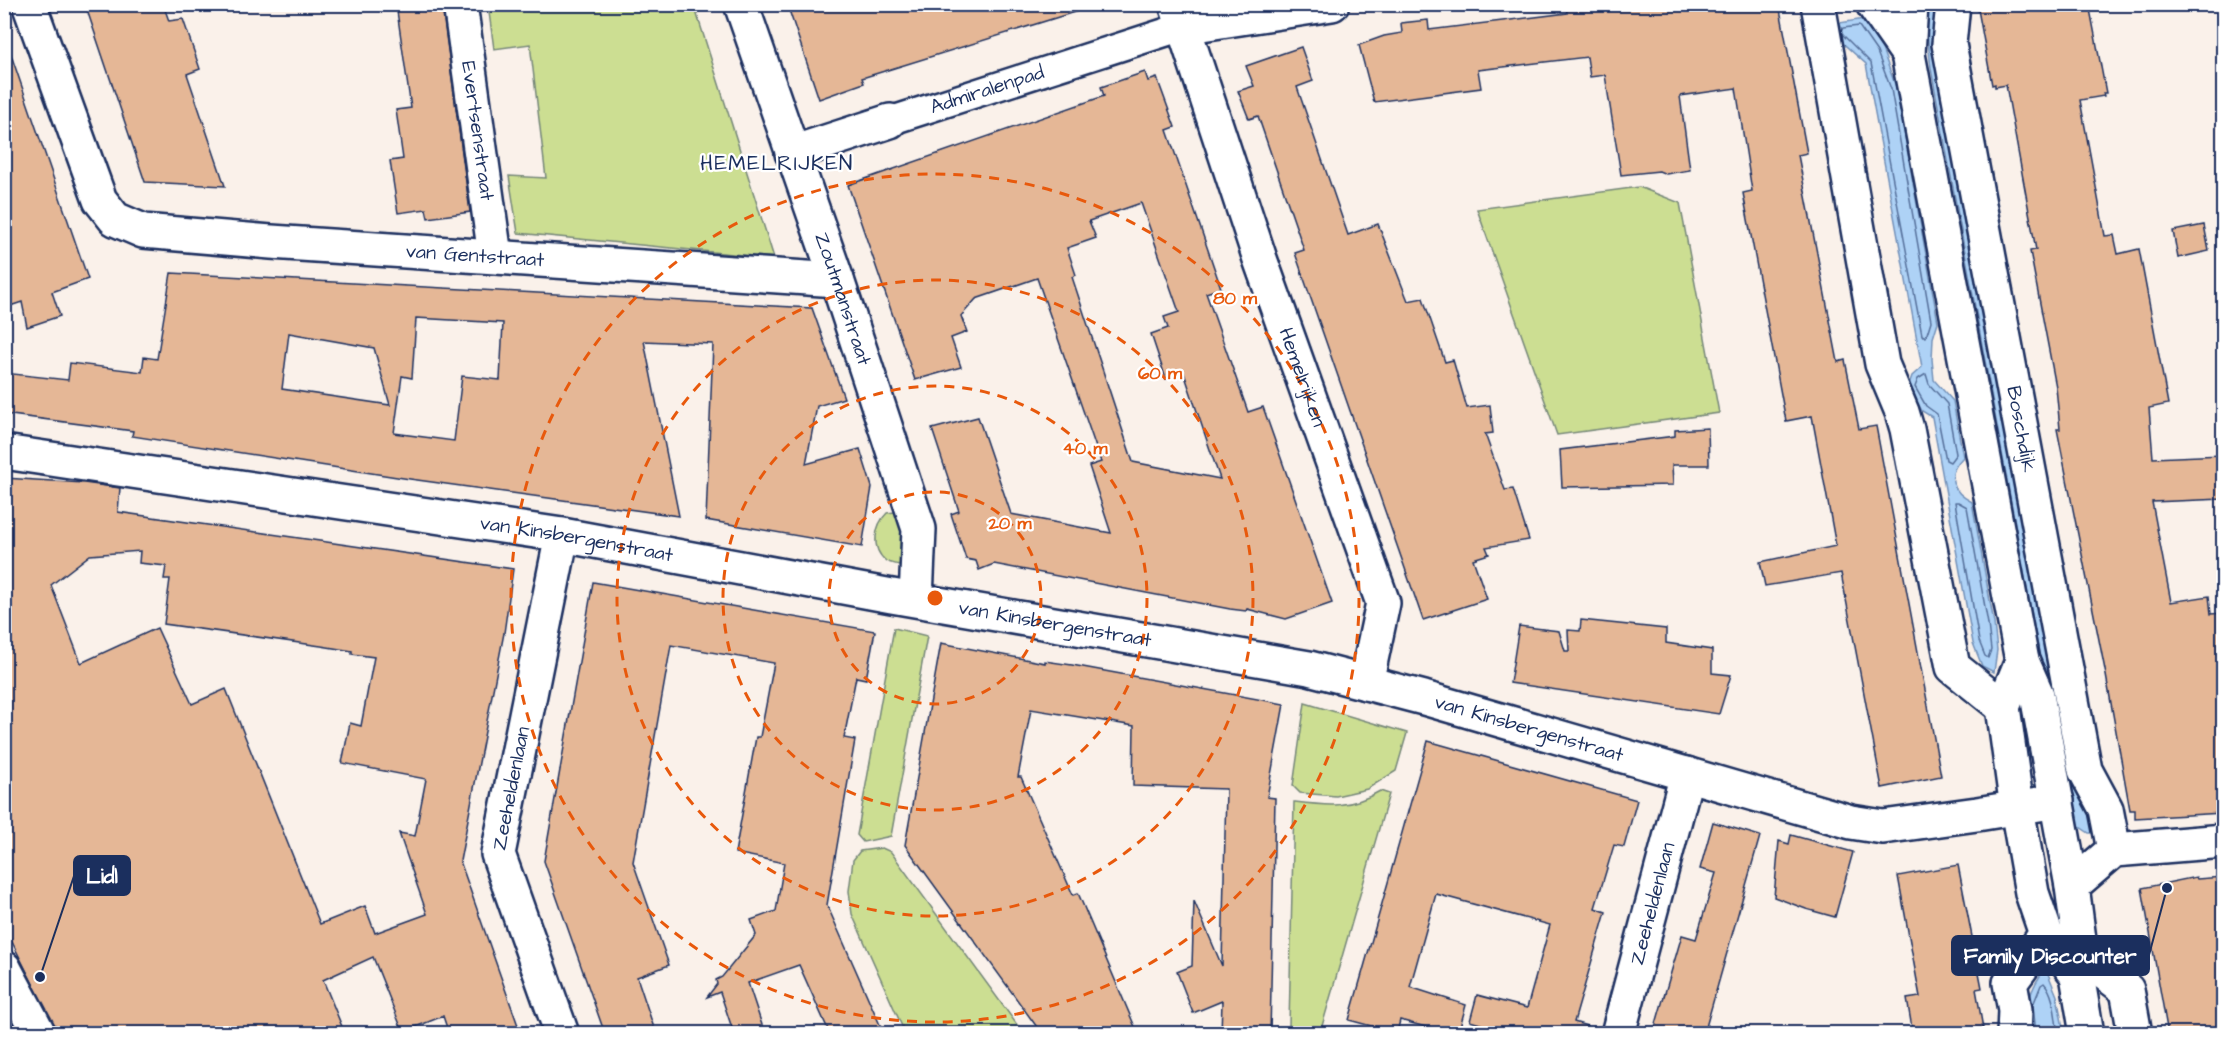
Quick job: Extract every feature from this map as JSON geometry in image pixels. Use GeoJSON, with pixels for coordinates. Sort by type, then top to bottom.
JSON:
{"type":"FeatureCollection","features":[{"type":"Feature","properties":{"kind":"street","name":"van Gentstraat"},"geometry":{"type":"LineString","coordinates":[[30,4],[100,200],[115,219],[143,231],[271,242],[837,280]]}},
{"type":"Feature","properties":{"kind":"street","name":"Evertsenstraat"},"geometry":{"type":"LineString","coordinates":[[460,4],[495,256]]}},
{"type":"Feature","properties":{"kind":"street","name":"Zoutmanstraat"},"geometry":{"type":"LineString","coordinates":[[741,4],[837,280],[919,529],[916,599]]}},
{"type":"Feature","properties":{"kind":"street"},"geometry":{"type":"LineString","coordinates":[[1179,16],[1332,4]]}},
{"type":"Feature","properties":{"kind":"street"},"geometry":{"type":"LineString","coordinates":[[1818,4],[1882,364],[1907,429],[1953,667],[2003,707]]}},
{"type":"Feature","properties":{"kind":"street"},"geometry":{"type":"LineString","coordinates":[[1873,4],[1908,54]]}},
{"type":"Feature","properties":{"kind":"street"},"geometry":{"type":"LineString","coordinates":[[1911,4],[1908,54],[2022,661],[2037,695],[2057,801],[2072,886],[2087,1034]]}},
{"type":"Feature","properties":{"kind":"street","name":"Boschdijk"},"geometry":{"type":"LineString","coordinates":[[1953,4],[1949,44],[2085,770],[2106,809],[2114,850]]}},
{"type":"Feature","properties":{"kind":"street","name":"Admiralenpad"},"geometry":{"type":"LineString","coordinates":[[792,153],[890,121],[1179,16]]}},
{"type":"Feature","properties":{"kind":"street","name":"Hemelrijken"},"geometry":{"type":"LineString","coordinates":[[1179,16],[1260,259],[1383,603],[1366,683]]}},
{"type":"Feature","properties":{"kind":"street","name":"van Kinsbergenstraat"},"geometry":{"type":"LineString","coordinates":[[4,452],[562,535],[1309,668],[1851,822],[1883,827],[2057,801]]}},
{"type":"Feature","properties":{"kind":"street","name":"Zeeheldenlaan"},"geometry":{"type":"LineString","coordinates":[[562,535],[498,854],[562,1034]]}},
{"type":"Feature","properties":{"kind":"street"},"geometry":{"type":"LineString","coordinates":[[2022,661],[2003,707],[2032,893],[2046,934],[2079,965],[2127,990],[2135,1034]]}},
{"type":"Feature","properties":{"kind":"street","name":"Zeeheldenlaan"},"geometry":{"type":"LineString","coordinates":[[1617,1034],[1687,774]]}},
{"type":"Feature","properties":{"kind":"street"},"geometry":{"type":"LineString","coordinates":[[2072,886],[2114,850],[2223,841]]}},
{"type":"Feature","properties":{"kind":"street"},"geometry":{"type":"LineString","coordinates":[[2014,1034],[2014,1010],[2010,983],[2046,934]]}},
{"type":"Feature","properties":{"kind":"street"},"geometry":{"type":"LineString","coordinates":[[9,977],[39,1034]]}},
{"type":"Feature","properties":{"kind":"green space"},"geometry":{"type":"Polygon","coordinates":[[[488,5],[694,5],[774,258],[518,233],[509,176],[546,178],[530,44],[494,49],[488,5]]]}},
{"type":"Feature","properties":{"kind":"green space"},"geometry":{"type":"Polygon","coordinates":[[[1639,187],[1680,203],[1719,413],[1557,435],[1477,209],[1639,187]]]}},
{"type":"Feature","properties":{"kind":"green space"},"geometry":{"type":"Polygon","coordinates":[[[895,512],[908,523],[906,554],[900,565],[886,561],[881,556],[876,543],[877,530],[883,518],[887,513],[895,512]]]}},
{"type":"Feature","properties":{"kind":"green space"},"geometry":{"type":"Polygon","coordinates":[[[894,628],[927,636],[891,836],[863,842],[857,835],[894,628]]]}},
{"type":"Feature","properties":{"kind":"green space"},"geometry":{"type":"Polygon","coordinates":[[[1305,703],[1407,733],[1396,771],[1367,789],[1336,796],[1300,793],[1293,786],[1305,703]]]}},
{"type":"Feature","properties":{"kind":"green space"},"geometry":{"type":"Polygon","coordinates":[[[1380,791],[1389,794],[1320,1033],[1297,1033],[1289,1026],[1294,802],[1338,805],[1359,801],[1380,791]]]}},
{"type":"Feature","properties":{"kind":"green space"},"geometry":{"type":"Polygon","coordinates":[[[882,848],[891,852],[1023,1033],[905,1033],[852,914],[849,891],[853,860],[860,851],[882,848]]]}},
{"type":"Feature","properties":{"kind":"water"},"geometry":{"type":"Polygon","coordinates":[[[1924,5],[1940,5],[2067,723],[2057,725],[2045,686],[1931,68],[1924,5]]]}},
{"type":"Feature","properties":{"kind":"water"},"geometry":{"type":"Polygon","coordinates":[[[1864,19],[1882,49],[1896,87],[1938,322],[1933,338],[1934,380],[1953,401],[1963,457],[1954,470],[1953,482],[1960,493],[1972,502],[1994,623],[1997,650],[1994,672],[1982,666],[1973,643],[1932,417],[1922,411],[1908,387],[1912,376],[1922,367],[1866,64],[1837,38],[1833,24],[1864,19]]]}},
{"type":"Feature","properties":{"kind":"water"},"geometry":{"type":"Polygon","coordinates":[[[2065,757],[2074,757],[2095,819],[2093,833],[2077,825],[2065,757]]]}},
{"type":"Feature","properties":{"kind":"water"},"geometry":{"type":"Polygon","coordinates":[[[2046,969],[2057,996],[2064,1033],[2032,1033],[2028,1026],[2029,999],[2036,982],[2046,969]]]}},
{"type":"Feature","properties":{"kind":"building"},"geometry":{"type":"Polygon","coordinates":[[[85,4],[163,4],[169,21],[183,19],[200,69],[187,74],[225,186],[145,182],[85,4]]]}},
{"type":"Feature","properties":{"kind":"building"},"geometry":{"type":"Polygon","coordinates":[[[396,4],[442,4],[470,212],[428,218],[426,209],[398,213],[390,161],[403,159],[396,110],[411,108],[396,4]]]}},
{"type":"Feature","properties":{"kind":"building"},"geometry":{"type":"Polygon","coordinates":[[[787,4],[1077,4],[1078,11],[862,78],[864,83],[819,99],[787,4]]]}},
{"type":"Feature","properties":{"kind":"building"},"geometry":{"type":"Polygon","coordinates":[[[1566,4],[1779,4],[1807,153],[1798,155],[1838,362],[1845,360],[1859,429],[1876,426],[1941,776],[1882,788],[1841,573],[1765,586],[1760,562],[1836,546],[1812,416],[1786,421],[1743,193],[1752,191],[1736,88],[1680,96],[1690,170],[1666,174],[1659,171],[1621,175],[1605,75],[1590,77],[1587,57],[1478,70],[1481,88],[1374,102],[1359,45],[1384,36],[1402,33],[1401,23],[1428,20],[1429,30],[1567,13],[1566,4]]]}},
{"type":"Feature","properties":{"kind":"building"},"geometry":{"type":"Polygon","coordinates":[[[1977,4],[2089,4],[2106,93],[2103,93],[2104,96],[2080,100],[2105,236],[2114,235],[2118,254],[2139,249],[2168,404],[2149,408],[2153,458],[2223,455],[2223,499],[2152,502],[2171,602],[2209,596],[2211,614],[2223,613],[2223,813],[2135,818],[2135,810],[2130,810],[2106,675],[2057,429],[2060,429],[2056,387],[2030,251],[2036,250],[2006,85],[1995,87],[1995,84],[1992,85],[1977,4]]]}},
{"type":"Feature","properties":{"kind":"building"},"geometry":{"type":"Polygon","coordinates":[[[1301,47],[1313,81],[1297,87],[1348,235],[1378,224],[1408,301],[1423,298],[1445,362],[1453,360],[1467,408],[1490,405],[1493,433],[1485,434],[1505,490],[1513,489],[1529,540],[1486,547],[1489,554],[1473,559],[1487,599],[1423,620],[1295,253],[1304,250],[1258,116],[1249,119],[1238,91],[1254,86],[1246,66],[1301,47]]]}},
{"type":"Feature","properties":{"kind":"building"},"geometry":{"type":"Polygon","coordinates":[[[9,49],[88,279],[52,292],[60,316],[27,327],[22,302],[10,306],[4,288],[4,50],[9,49]]]}},
{"type":"Feature","properties":{"kind":"building"},"geometry":{"type":"Polygon","coordinates":[[[1145,72],[1148,81],[1157,78],[1175,127],[1167,130],[1221,288],[1206,293],[1248,412],[1263,407],[1332,603],[1286,619],[1247,609],[1246,611],[1230,609],[994,564],[979,570],[976,561],[966,559],[951,514],[959,511],[932,429],[978,417],[1011,514],[1111,533],[1089,466],[1101,462],[1037,278],[976,299],[961,316],[967,332],[951,338],[961,367],[915,380],[848,185],[1104,96],[1101,87],[1145,72]],[[1141,203],[1089,221],[1096,238],[1067,248],[1076,275],[1072,277],[1133,462],[1220,479],[1184,373],[1166,379],[1151,334],[1168,328],[1164,317],[1179,312],[1141,203]]]}},
{"type":"Feature","properties":{"kind":"building"},"geometry":{"type":"Polygon","coordinates":[[[2204,225],[2209,251],[2178,258],[2173,231],[2204,225]]]}},
{"type":"Feature","properties":{"kind":"building"},"geometry":{"type":"Polygon","coordinates":[[[171,273],[812,308],[844,398],[817,406],[806,464],[860,449],[872,487],[862,547],[706,520],[713,344],[644,341],[679,516],[410,479],[132,436],[133,431],[4,414],[4,373],[68,380],[70,363],[142,372],[144,357],[157,359],[171,273]],[[416,318],[412,378],[402,376],[394,433],[454,441],[462,376],[500,380],[503,323],[416,318]],[[289,333],[282,389],[390,405],[374,348],[289,333]]]}},
{"type":"Feature","properties":{"kind":"building"},"geometry":{"type":"Polygon","coordinates":[[[1708,428],[1709,465],[1672,465],[1673,485],[1562,487],[1560,450],[1675,436],[1675,430],[1708,428]]]}},
{"type":"Feature","properties":{"kind":"building"},"geometry":{"type":"Polygon","coordinates":[[[4,478],[84,483],[120,488],[118,512],[513,569],[504,633],[460,861],[521,1034],[449,1034],[443,1016],[403,1032],[373,957],[323,980],[345,1034],[58,1034],[4,926],[4,478]],[[140,551],[90,555],[51,585],[81,663],[157,628],[192,704],[226,689],[320,924],[365,906],[375,933],[427,914],[399,833],[415,836],[426,779],[342,763],[350,723],[361,726],[374,657],[321,646],[164,624],[170,579],[164,579],[166,566],[139,563],[140,551]]]}},
{"type":"Feature","properties":{"kind":"building"},"geometry":{"type":"Polygon","coordinates":[[[593,582],[875,631],[866,679],[856,677],[844,738],[855,740],[827,905],[884,1034],[830,1034],[799,965],[748,983],[765,1034],[734,1034],[720,992],[707,997],[717,984],[716,980],[722,977],[756,935],[751,920],[776,911],[784,863],[735,853],[756,737],[760,737],[774,663],[671,645],[633,862],[669,965],[637,977],[656,1034],[605,1034],[544,861],[593,582]]]}},
{"type":"Feature","properties":{"kind":"building"},"geometry":{"type":"Polygon","coordinates":[[[1581,620],[1666,629],[1666,643],[1712,650],[1712,673],[1731,675],[1719,714],[1510,683],[1519,626],[1559,631],[1565,651],[1569,651],[1568,630],[1580,631],[1581,620]]]}},
{"type":"Feature","properties":{"kind":"building"},"geometry":{"type":"Polygon","coordinates":[[[941,643],[1284,704],[1267,797],[1275,798],[1270,1034],[1221,1034],[1222,1001],[1193,1013],[1177,972],[1192,966],[1194,901],[1222,966],[1226,789],[1133,786],[1134,726],[1031,709],[1018,777],[1021,777],[1073,895],[1078,893],[1138,1034],[1042,1034],[905,845],[941,643]]]}},
{"type":"Feature","properties":{"kind":"building"},"geometry":{"type":"Polygon","coordinates":[[[1428,741],[1637,800],[1624,847],[1614,845],[1595,908],[1606,912],[1574,1022],[1587,1026],[1586,1034],[1514,1034],[1470,1021],[1477,995],[1527,1008],[1550,925],[1436,894],[1410,987],[1466,1005],[1458,1034],[1400,1020],[1397,1033],[1349,1020],[1428,741]]]}},
{"type":"Feature","properties":{"kind":"building"},"geometry":{"type":"Polygon","coordinates":[[[1713,822],[1760,836],[1704,1034],[1653,1034],[1682,935],[1696,939],[1716,873],[1700,869],[1713,822]]]}},
{"type":"Feature","properties":{"kind":"building"},"geometry":{"type":"Polygon","coordinates":[[[1791,835],[1853,852],[1835,917],[1774,897],[1779,841],[1789,844],[1791,835]]]}},
{"type":"Feature","properties":{"kind":"building"},"geometry":{"type":"Polygon","coordinates":[[[1958,865],[1982,988],[1976,989],[1984,1034],[1913,1034],[1907,999],[1920,997],[1898,876],[1958,865]]]}},
{"type":"Feature","properties":{"kind":"building"},"geometry":{"type":"Polygon","coordinates":[[[2196,877],[2197,879],[2223,877],[2223,1034],[2168,1034],[2142,888],[2196,877]]]}},
{"type":"Feature","properties":{"kind":"place","name":"Family Discounter"},"geometry":{"type":"Point","coordinates":[2167,888]}},
{"type":"Feature","properties":{"kind":"place","name":"Lidl"},"geometry":{"type":"Point","coordinates":[40,977]}},
{"type":"Feature","properties":{"kind":"district","name":"HEMELRIJKEN"},"geometry":{"type":"Point","coordinates":[777,163]}}]}
